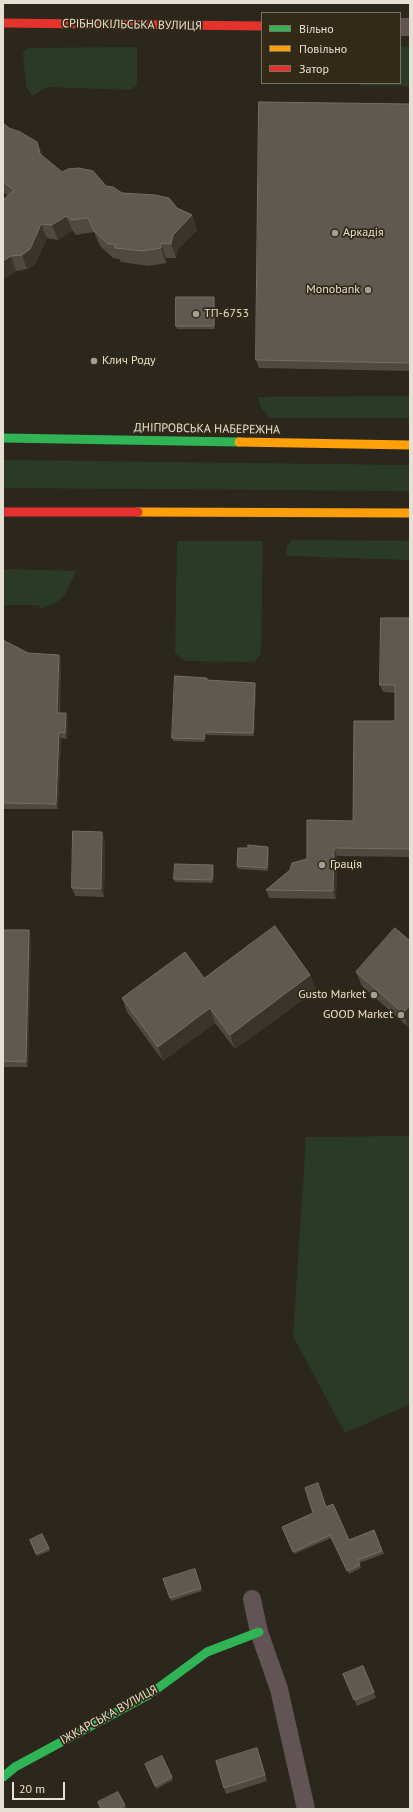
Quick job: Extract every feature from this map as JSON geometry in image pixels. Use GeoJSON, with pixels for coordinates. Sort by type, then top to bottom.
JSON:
{"type":"FeatureCollection","features":[{"type":"Feature","properties":{"kind":"main road","name":"СРІБНОКІЛЬСЬКА ВУЛИЦЯ"},"geometry":{"type":"LineString","coordinates":[[3,23],[261,26]]}},
{"type":"Feature","properties":{"kind":"main road","name":"ДНІПРОВСЬКА НАБЕРЕЖНА"},"geometry":{"type":"LineString","coordinates":[[3,438],[410,445]]}},
{"type":"Feature","properties":{"kind":"main road"},"geometry":{"type":"LineString","coordinates":[[3,512],[410,513]]}},
{"type":"Feature","properties":{"kind":"main road","name":"ІЖКАРСЬКА ВУЛИЦЯ"},"geometry":{"type":"LineString","coordinates":[[3,1777],[27,1761],[150,1694],[207,1652],[259,1632]]}},
{"type":"Feature","properties":{"kind":"street"},"geometry":{"type":"LineString","coordinates":[[252,1599],[259,1632],[278,1689],[306,1809]]}},
{"type":"Feature","properties":{"kind":"green space"},"geometry":{"type":"Polygon","coordinates":[[[401,46],[410,46],[410,86],[361,86],[361,84],[401,84],[401,46]]]}},
{"type":"Feature","properties":{"kind":"green space"},"geometry":{"type":"Polygon","coordinates":[[[137,47],[137,85],[131,90],[47,87],[32,96],[26,86],[23,53],[28,48],[137,47]]]}},
{"type":"Feature","properties":{"kind":"green space"},"geometry":{"type":"Polygon","coordinates":[[[410,396],[410,418],[270,418],[261,408],[258,397],[410,396]]]}},
{"type":"Feature","properties":{"kind":"green space"},"geometry":{"type":"Polygon","coordinates":[[[3,460],[410,465],[410,491],[3,488],[3,460]]]}},
{"type":"Feature","properties":{"kind":"green space"},"geometry":{"type":"Polygon","coordinates":[[[292,540],[410,541],[410,560],[286,556],[287,546],[292,540]]]}},
{"type":"Feature","properties":{"kind":"green space"},"geometry":{"type":"Polygon","coordinates":[[[177,541],[263,541],[261,654],[254,662],[185,661],[175,653],[177,541]]]}},
{"type":"Feature","properties":{"kind":"green space"},"geometry":{"type":"Polygon","coordinates":[[[3,569],[76,571],[64,596],[55,603],[40,609],[39,605],[3,605],[3,569]]]}},
{"type":"Feature","properties":{"kind":"green space"},"geometry":{"type":"Polygon","coordinates":[[[410,1136],[410,1404],[345,1433],[293,1336],[306,1137],[410,1136]]]}},
{"type":"Feature","properties":{"kind":"building","name":"Аркадія"},"geometry":{"type":"Polygon","coordinates":[[[259,102],[410,104],[410,363],[256,360],[259,102]]]}},
{"type":"Feature","properties":{"kind":"building"},"geometry":{"type":"Polygon","coordinates":[[[3,123],[9,128],[20,132],[37,142],[40,154],[62,172],[68,169],[79,168],[93,171],[106,186],[113,187],[122,193],[155,195],[169,198],[177,208],[192,215],[173,235],[171,244],[161,243],[161,248],[143,251],[115,248],[114,244],[108,244],[94,231],[88,218],[71,220],[66,216],[52,225],[41,224],[30,249],[22,255],[11,256],[3,261],[3,200],[14,190],[3,182],[3,123]]]}},
{"type":"Feature","properties":{"kind":"building","name":"ТП-6753"},"geometry":{"type":"Polygon","coordinates":[[[176,297],[214,297],[214,326],[176,326],[176,297]]]}},
{"type":"Feature","properties":{"kind":"building"},"geometry":{"type":"Polygon","coordinates":[[[381,618],[410,618],[410,849],[334,848],[333,891],[266,890],[290,870],[292,863],[307,859],[307,820],[353,821],[354,721],[395,721],[395,685],[380,685],[381,618]]]}},
{"type":"Feature","properties":{"kind":"building"},"geometry":{"type":"Polygon","coordinates":[[[3,640],[28,653],[59,655],[57,713],[66,713],[65,733],[59,732],[56,804],[3,803],[3,640]]]}},
{"type":"Feature","properties":{"kind":"building"},"geometry":{"type":"Polygon","coordinates":[[[175,676],[255,683],[253,733],[205,732],[204,739],[172,738],[175,676]]]}},
{"type":"Feature","properties":{"kind":"building"},"geometry":{"type":"Polygon","coordinates":[[[73,831],[102,832],[101,889],[72,888],[73,831]]]}},
{"type":"Feature","properties":{"kind":"building"},"geometry":{"type":"Polygon","coordinates":[[[248,845],[268,847],[267,868],[237,866],[238,848],[248,848],[248,845]]]}},
{"type":"Feature","properties":{"kind":"building"},"geometry":{"type":"Polygon","coordinates":[[[175,864],[213,865],[212,880],[174,879],[175,864]]]}},
{"type":"Feature","properties":{"kind":"building"},"geometry":{"type":"Polygon","coordinates":[[[275,926],[310,975],[230,1035],[210,1008],[158,1047],[122,998],[185,952],[204,978],[275,926]]]}},
{"type":"Feature","properties":{"kind":"building"},"geometry":{"type":"Polygon","coordinates":[[[395,928],[410,941],[410,1005],[403,1013],[356,972],[395,928]]]}},
{"type":"Feature","properties":{"kind":"building"},"geometry":{"type":"Polygon","coordinates":[[[3,930],[29,930],[26,1062],[3,1061],[3,930]]]}},
{"type":"Feature","properties":{"kind":"building"},"geometry":{"type":"Polygon","coordinates":[[[318,1483],[326,1507],[333,1504],[349,1540],[374,1530],[382,1551],[358,1560],[360,1565],[347,1571],[330,1535],[293,1552],[282,1527],[313,1513],[305,1488],[318,1483]]]}},
{"type":"Feature","properties":{"kind":"building"},"geometry":{"type":"Polygon","coordinates":[[[42,1534],[49,1548],[36,1554],[30,1540],[42,1534]]]}},
{"type":"Feature","properties":{"kind":"building"},"geometry":{"type":"Polygon","coordinates":[[[195,1569],[201,1588],[170,1598],[163,1579],[195,1569]]]}},
{"type":"Feature","properties":{"kind":"building"},"geometry":{"type":"Polygon","coordinates":[[[363,1666],[374,1692],[354,1700],[343,1674],[363,1666]]]}},
{"type":"Feature","properties":{"kind":"building"},"geometry":{"type":"Polygon","coordinates":[[[257,1748],[265,1775],[224,1788],[216,1761],[257,1748]]]}},
{"type":"Feature","properties":{"kind":"building"},"geometry":{"type":"Polygon","coordinates":[[[162,1756],[172,1777],[155,1786],[145,1764],[162,1756]]]}},
{"type":"Feature","properties":{"kind":"building"},"geometry":{"type":"Polygon","coordinates":[[[118,1792],[125,1805],[118,1809],[101,1809],[98,1802],[118,1792]]]}},
{"type":"Feature","properties":{"kind":"traffic: fast"},"geometry":{"type":"LineString","coordinates":[[3,438],[239,442]]}},
{"type":"Feature","properties":{"kind":"traffic: fast"},"geometry":{"type":"LineString","coordinates":[[3,1777],[15,1767],[150,1694],[207,1652],[259,1632]]}},
{"type":"Feature","properties":{"kind":"traffic: slow"},"geometry":{"type":"LineString","coordinates":[[239,442],[410,445]]}},
{"type":"Feature","properties":{"kind":"traffic: slow"},"geometry":{"type":"LineString","coordinates":[[138,512],[410,513]]}},
{"type":"Feature","properties":{"kind":"traffic: jam"},"geometry":{"type":"LineString","coordinates":[[3,23],[261,26]]}},
{"type":"Feature","properties":{"kind":"traffic: jam"},"geometry":{"type":"LineString","coordinates":[[3,512],[138,512]]}},
{"type":"Feature","properties":{"kind":"place","name":"Аркадія"},"geometry":{"type":"Point","coordinates":[335,233]}},
{"type":"Feature","properties":{"kind":"place","name":"Monobank"},"geometry":{"type":"Point","coordinates":[368,290]}},
{"type":"Feature","properties":{"kind":"place","name":"ТП-6753"},"geometry":{"type":"Point","coordinates":[196,314]}},
{"type":"Feature","properties":{"kind":"place","name":"Клич Роду"},"geometry":{"type":"Point","coordinates":[94,361]}},
{"type":"Feature","properties":{"kind":"place","name":"Грація"},"geometry":{"type":"Point","coordinates":[322,865]}},
{"type":"Feature","properties":{"kind":"place","name":"Gusto Market"},"geometry":{"type":"Point","coordinates":[374,995]}},
{"type":"Feature","properties":{"kind":"place","name":"GOOD Market"},"geometry":{"type":"Point","coordinates":[401,1015]}}]}
